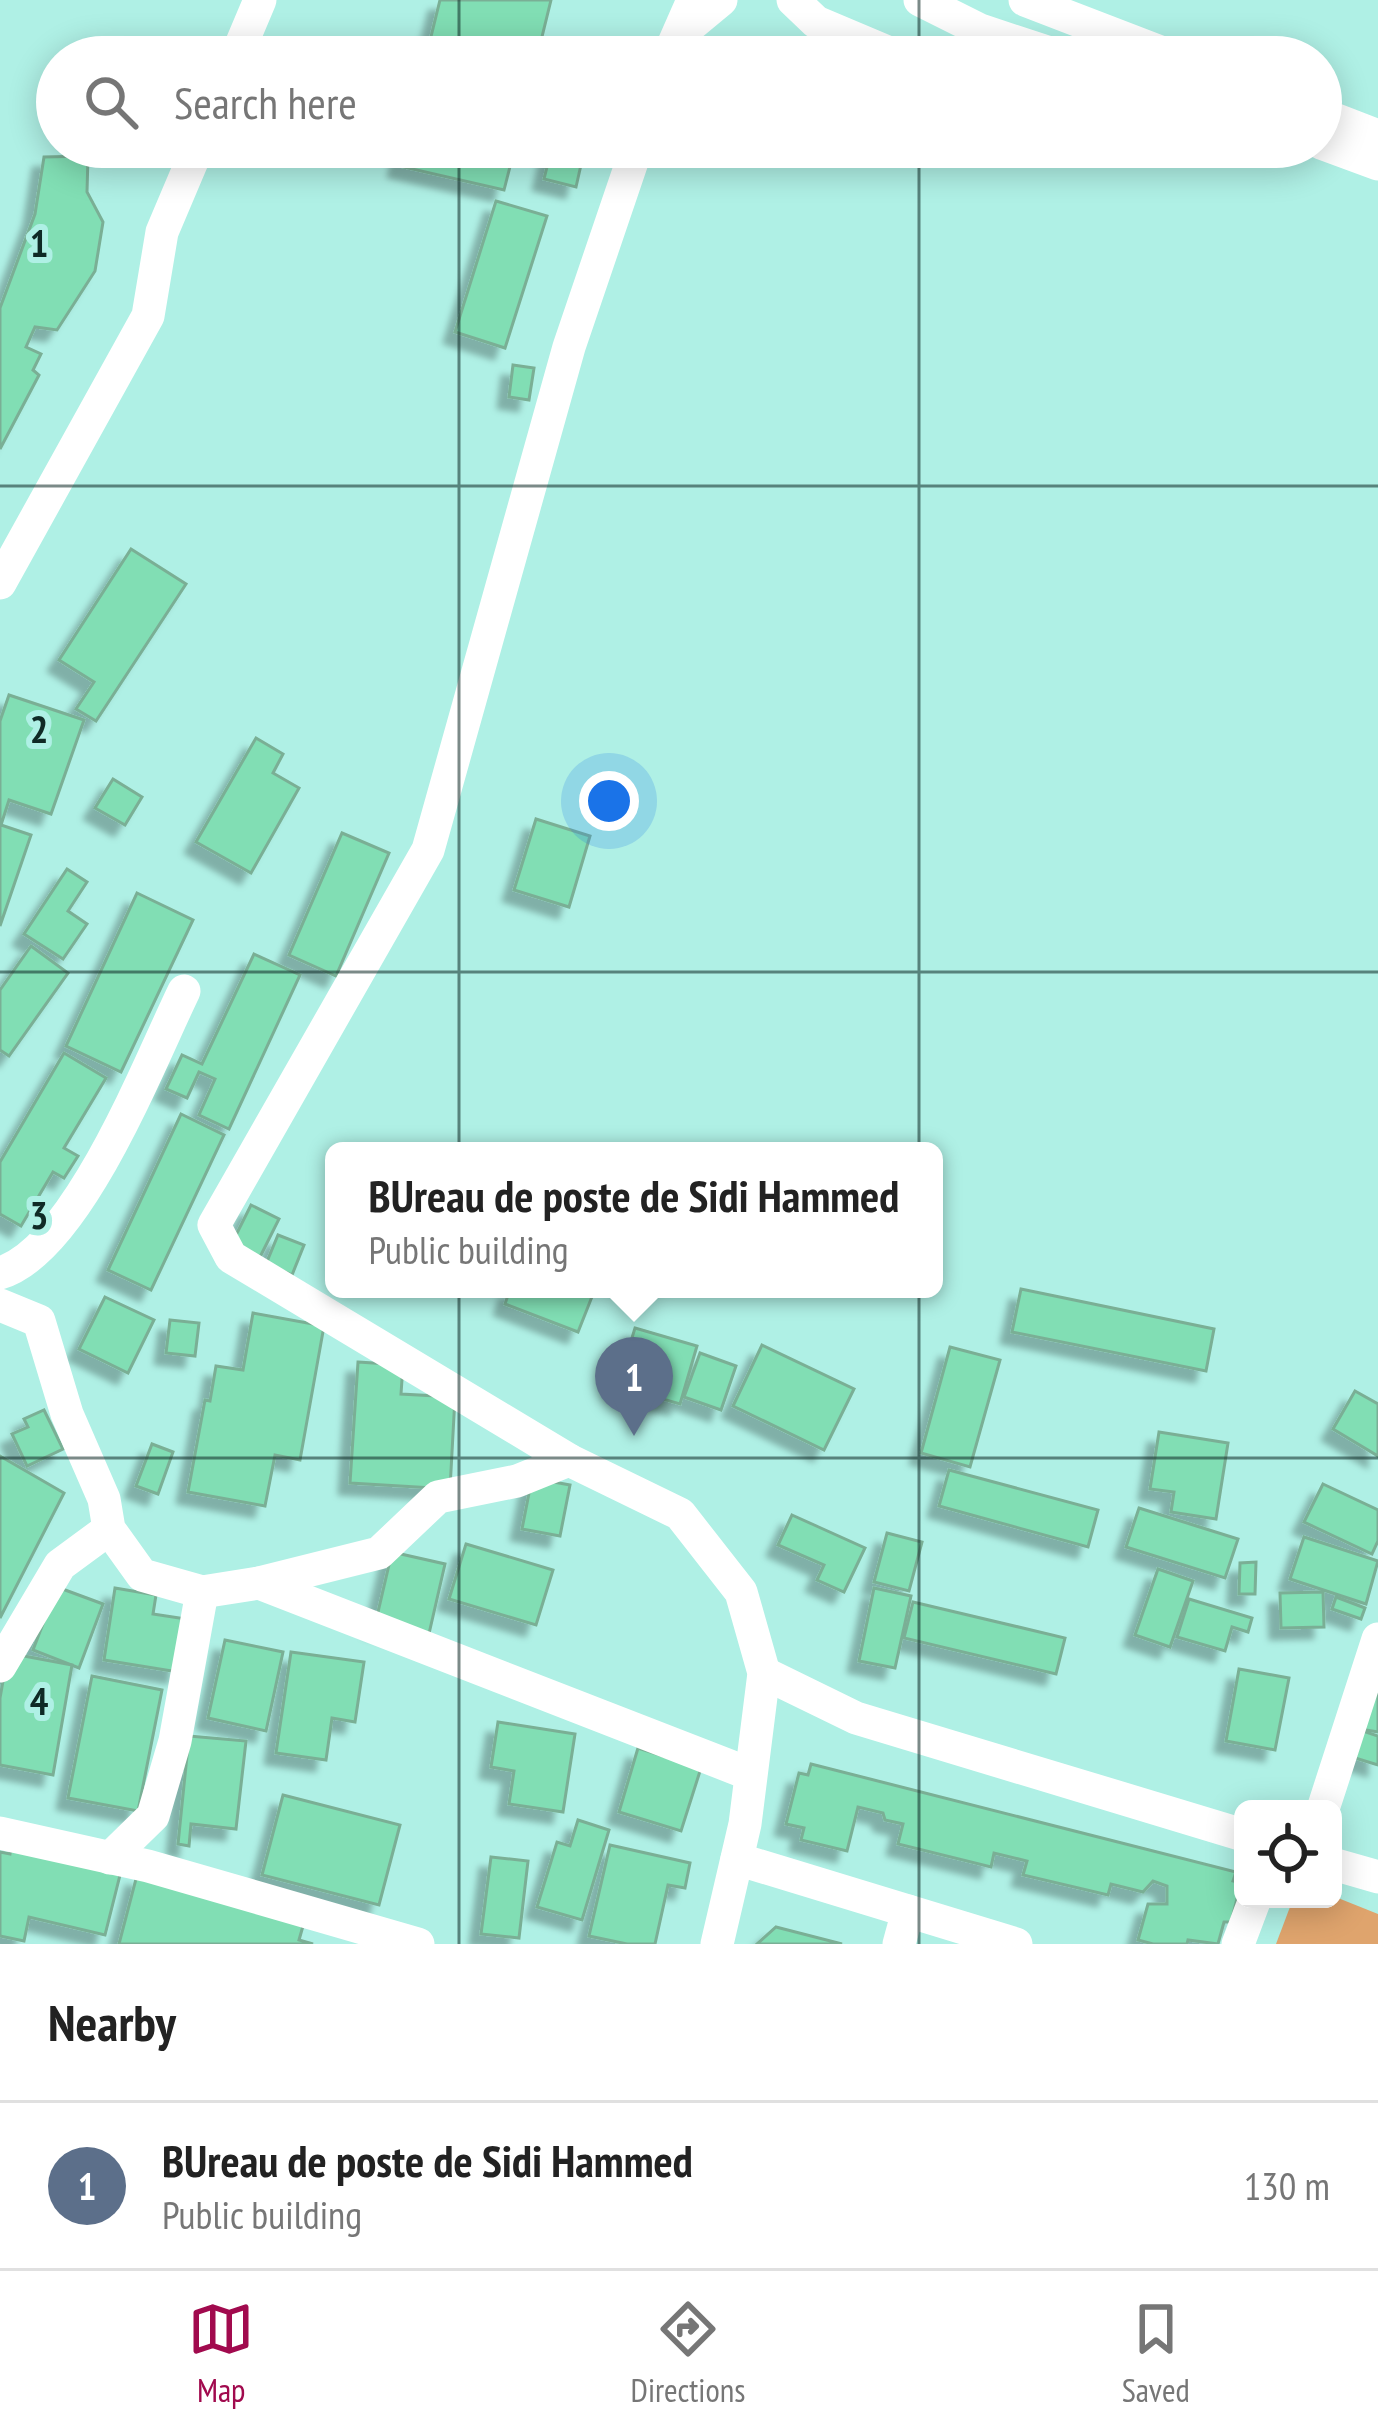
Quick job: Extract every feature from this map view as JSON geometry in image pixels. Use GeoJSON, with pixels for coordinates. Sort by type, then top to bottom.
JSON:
{"type":"FeatureCollection","features":[{"type":"Feature","properties":{"kind":"street"},"geometry":{"type":"LineString","coordinates":[[245,36],[260,0]]}},
{"type":"Feature","properties":{"kind":"street"},"geometry":{"type":"LineString","coordinates":[[672,36],[677,0]]}},
{"type":"Feature","properties":{"kind":"street"},"geometry":{"type":"LineString","coordinates":[[676,36],[693,0]]}},
{"type":"Feature","properties":{"kind":"street"},"geometry":{"type":"LineString","coordinates":[[684,36],[721,0]]}},
{"type":"Feature","properties":{"kind":"street"},"geometry":{"type":"LineString","coordinates":[[794,0],[816,22],[849,36]]}},
{"type":"Feature","properties":{"kind":"street"},"geometry":{"type":"LineString","coordinates":[[920,0],[998,36]]}},
{"type":"Feature","properties":{"kind":"street"},"geometry":{"type":"LineString","coordinates":[[1025,0],[1118,36]]}},
{"type":"Feature","properties":{"kind":"street"},"geometry":{"type":"LineString","coordinates":[[1342,122],[1378,136]]}},
{"type":"Feature","properties":{"kind":"street"},"geometry":{"type":"LineString","coordinates":[[1342,151],[1378,164]]}},
{"type":"Feature","properties":{"kind":"street"},"geometry":{"type":"LineString","coordinates":[[0,583],[148,316],[162,232],[189,168]]}},
{"type":"Feature","properties":{"kind":"street"},"geometry":{"type":"LineString","coordinates":[[630,168],[569,347],[428,850],[214,1225],[231,1257],[569,1460],[680,1514],[741,1592],[764,1673],[737,1858],[717,1944]]}},
{"type":"Feature","properties":{"kind":"street"},"geometry":{"type":"LineString","coordinates":[[184,991],[88,1188],[11,1269],[39,1321],[68,1414],[104,1498],[109,1529],[142,1575],[202,1592],[379,1553],[438,1497],[517,1481],[569,1460]]}},
{"type":"Feature","properties":{"kind":"street"},"geometry":{"type":"LineString","coordinates":[[0,1305],[39,1321]]}},
{"type":"Feature","properties":{"kind":"street"},"geometry":{"type":"LineString","coordinates":[[0,1666],[60,1565],[109,1529]]}},
{"type":"Feature","properties":{"kind":"street"},"geometry":{"type":"LineString","coordinates":[[259,1583],[750,1774]]}},
{"type":"Feature","properties":{"kind":"street"},"geometry":{"type":"LineString","coordinates":[[110,1858],[153,1816],[176,1741],[202,1592]]}},
{"type":"Feature","properties":{"kind":"street"},"geometry":{"type":"LineString","coordinates":[[1326,1800],[1378,1639]]}},
{"type":"Feature","properties":{"kind":"street"},"geometry":{"type":"LineString","coordinates":[[764,1673],[856,1718],[1234,1832]]}},
{"type":"Feature","properties":{"kind":"street"},"geometry":{"type":"LineString","coordinates":[[0,1833],[110,1858],[418,1944]]}},
{"type":"Feature","properties":{"kind":"street"},"geometry":{"type":"LineString","coordinates":[[737,1858],[1013,1944]]}},
{"type":"Feature","properties":{"kind":"street"},"geometry":{"type":"LineString","coordinates":[[1342,1867],[1378,1877]]}},
{"type":"Feature","properties":{"kind":"street"},"geometry":{"type":"LineString","coordinates":[[1238,1944],[1252,1908]]}},
{"type":"Feature","properties":{"kind":"street"},"geometry":{"type":"LineString","coordinates":[[899,1944],[908,1911]]}},
{"type":"Feature","properties":{"kind":"shaded area"},"geometry":{"type":"Polygon","coordinates":[[[1342,1900],[1378,1914],[1378,1944],[1276,1944],[1290,1908],[1342,1908],[1342,1900]]]}},
{"type":"Feature","properties":{"kind":"building"},"geometry":{"type":"Polygon","coordinates":[[[440,0],[551,0],[542,36],[431,36],[440,0]]]}},
{"type":"Feature","properties":{"kind":"building"},"geometry":{"type":"Polygon","coordinates":[[[42,168],[88,168],[87,192],[103,222],[95,271],[57,330],[35,327],[26,347],[41,354],[33,370],[39,375],[0,449],[0,308],[35,214],[42,168]]]}},
{"type":"Feature","properties":{"kind":"building"},"geometry":{"type":"Polygon","coordinates":[[[408,168],[510,168],[504,190],[408,168]]]}},
{"type":"Feature","properties":{"kind":"building"},"geometry":{"type":"Polygon","coordinates":[[[547,168],[580,168],[576,187],[544,179],[547,168]]]}},
{"type":"Feature","properties":{"kind":"building"},"geometry":{"type":"Polygon","coordinates":[[[496,201],[547,216],[505,348],[455,332],[496,201]]]}},
{"type":"Feature","properties":{"kind":"building"},"geometry":{"type":"Polygon","coordinates":[[[513,365],[534,368],[529,400],[509,397],[513,365]]]}},
{"type":"Feature","properties":{"kind":"building"},"geometry":{"type":"Polygon","coordinates":[[[131,549],[186,584],[96,721],[76,709],[94,682],[59,660],[131,549]]]}},
{"type":"Feature","properties":{"kind":"building"},"geometry":{"type":"Polygon","coordinates":[[[9,695],[84,720],[51,814],[9,800],[1,825],[31,835],[0,926],[0,721],[9,695]]]}},
{"type":"Feature","properties":{"kind":"building"},"geometry":{"type":"Polygon","coordinates":[[[256,738],[283,754],[273,773],[299,788],[251,873],[196,842],[256,738]]]}},
{"type":"Feature","properties":{"kind":"building"},"geometry":{"type":"Polygon","coordinates":[[[113,779],[142,797],[125,825],[95,808],[113,779]]]}},
{"type":"Feature","properties":{"kind":"building"},"geometry":{"type":"Polygon","coordinates":[[[536,819],[590,836],[569,907],[514,890],[536,819]]]}},
{"type":"Feature","properties":{"kind":"building"},"geometry":{"type":"Polygon","coordinates":[[[342,833],[389,853],[336,976],[289,955],[342,833]]]}},
{"type":"Feature","properties":{"kind":"building"},"geometry":{"type":"Polygon","coordinates":[[[67,869],[87,882],[68,911],[87,924],[63,959],[24,934],[67,869]]]}},
{"type":"Feature","properties":{"kind":"building"},"geometry":{"type":"Polygon","coordinates":[[[137,893],[193,920],[121,1072],[66,1046],[137,893]]]}},
{"type":"Feature","properties":{"kind":"building"},"geometry":{"type":"Polygon","coordinates":[[[31,946],[68,973],[9,1056],[0,1050],[0,990],[31,946]]]}},
{"type":"Feature","properties":{"kind":"building"},"geometry":{"type":"Polygon","coordinates":[[[254,954],[300,975],[229,1129],[199,1115],[215,1079],[199,1072],[187,1098],[166,1089],[182,1055],[202,1064],[254,954]]]}},
{"type":"Feature","properties":{"kind":"building"},"geometry":{"type":"Polygon","coordinates":[[[64,1053],[106,1078],[64,1148],[78,1156],[64,1178],[53,1172],[21,1226],[0,1214],[0,1162],[64,1053]]]}},
{"type":"Feature","properties":{"kind":"building"},"geometry":{"type":"Polygon","coordinates":[[[181,1114],[224,1135],[151,1290],[108,1270],[181,1114]]]}},
{"type":"Feature","properties":{"kind":"building"},"geometry":{"type":"Polygon","coordinates":[[[251,1205],[279,1219],[259,1259],[231,1245],[251,1205]]]}},
{"type":"Feature","properties":{"kind":"building"},"geometry":{"type":"Polygon","coordinates":[[[278,1235],[304,1245],[292,1275],[266,1264],[278,1235]]]}},
{"type":"Feature","properties":{"kind":"building"},"geometry":{"type":"Polygon","coordinates":[[[1021,1289],[1214,1329],[1206,1371],[1012,1332],[1021,1289]]]}},
{"type":"Feature","properties":{"kind":"building"},"geometry":{"type":"Polygon","coordinates":[[[105,1297],[154,1320],[128,1373],[79,1349],[105,1297]]]}},
{"type":"Feature","properties":{"kind":"building"},"geometry":{"type":"Polygon","coordinates":[[[507,1298],[591,1298],[578,1332],[505,1304],[507,1298]]]}},
{"type":"Feature","properties":{"kind":"building"},"geometry":{"type":"Polygon","coordinates":[[[253,1313],[324,1326],[300,1460],[275,1455],[265,1506],[188,1492],[216,1366],[243,1370],[253,1313]]]}},
{"type":"Feature","properties":{"kind":"building"},"geometry":{"type":"Polygon","coordinates":[[[170,1320],[199,1323],[195,1356],[166,1353],[170,1320]]]}},
{"type":"Feature","properties":{"kind":"building"},"geometry":{"type":"Polygon","coordinates":[[[635,1328],[697,1346],[680,1404],[617,1386],[635,1328]]]}},
{"type":"Feature","properties":{"kind":"building"},"geometry":{"type":"Polygon","coordinates":[[[762,1345],[854,1389],[824,1450],[733,1406],[762,1345]]]}},
{"type":"Feature","properties":{"kind":"building"},"geometry":{"type":"Polygon","coordinates":[[[950,1347],[1000,1360],[970,1467],[921,1453],[950,1347]]]}},
{"type":"Feature","properties":{"kind":"building"},"geometry":{"type":"Polygon","coordinates":[[[700,1353],[736,1366],[721,1410],[684,1397],[700,1353]]]}},
{"type":"Feature","properties":{"kind":"building"},"geometry":{"type":"Polygon","coordinates":[[[358,1362],[403,1365],[401,1394],[455,1397],[450,1489],[350,1483],[358,1362]]]}},
{"type":"Feature","properties":{"kind":"building"},"geometry":{"type":"Polygon","coordinates":[[[1355,1391],[1378,1404],[1378,1456],[1333,1429],[1355,1391]]]}},
{"type":"Feature","properties":{"kind":"building"},"geometry":{"type":"Polygon","coordinates":[[[44,1410],[63,1449],[27,1466],[12,1434],[28,1427],[24,1419],[44,1410]]]}},
{"type":"Feature","properties":{"kind":"building"},"geometry":{"type":"Polygon","coordinates":[[[1159,1432],[1228,1443],[1216,1519],[1171,1512],[1174,1492],[1150,1489],[1159,1432]]]}},
{"type":"Feature","properties":{"kind":"building"},"geometry":{"type":"Polygon","coordinates":[[[152,1444],[173,1452],[158,1494],[136,1486],[152,1444]]]}},
{"type":"Feature","properties":{"kind":"building"},"geometry":{"type":"Polygon","coordinates":[[[0,1456],[64,1493],[0,1618],[0,1456]]]}},
{"type":"Feature","properties":{"kind":"building"},"geometry":{"type":"Polygon","coordinates":[[[949,1470],[1098,1510],[1088,1547],[939,1506],[949,1470]]]}},
{"type":"Feature","properties":{"kind":"building"},"geometry":{"type":"Polygon","coordinates":[[[532,1478],[570,1485],[560,1536],[522,1529],[532,1478]]]}},
{"type":"Feature","properties":{"kind":"building"},"geometry":{"type":"Polygon","coordinates":[[[1323,1484],[1378,1510],[1378,1541],[1372,1554],[1304,1522],[1323,1484]]]}},
{"type":"Feature","properties":{"kind":"building"},"geometry":{"type":"Polygon","coordinates":[[[1139,1508],[1238,1539],[1225,1578],[1126,1547],[1139,1508]]]}},
{"type":"Feature","properties":{"kind":"building"},"geometry":{"type":"Polygon","coordinates":[[[792,1515],[865,1548],[844,1592],[817,1580],[824,1565],[778,1545],[792,1515]]]}},
{"type":"Feature","properties":{"kind":"building"},"geometry":{"type":"Polygon","coordinates":[[[887,1533],[922,1542],[909,1591],[874,1582],[887,1533]]]}},
{"type":"Feature","properties":{"kind":"building"},"geometry":{"type":"Polygon","coordinates":[[[1304,1537],[1378,1561],[1366,1604],[1290,1579],[1304,1537]]]}},
{"type":"Feature","properties":{"kind":"building"},"geometry":{"type":"Polygon","coordinates":[[[466,1544],[553,1570],[536,1625],[449,1599],[466,1544]]]}},
{"type":"Feature","properties":{"kind":"building"},"geometry":{"type":"Polygon","coordinates":[[[392,1552],[445,1564],[428,1638],[375,1625],[392,1552]]]}},
{"type":"Feature","properties":{"kind":"building"},"geometry":{"type":"Polygon","coordinates":[[[1256,1562],[1255,1594],[1239,1594],[1240,1563],[1256,1562]]]}},
{"type":"Feature","properties":{"kind":"building"},"geometry":{"type":"Polygon","coordinates":[[[1158,1569],[1193,1581],[1170,1647],[1135,1635],[1158,1569]]]}},
{"type":"Feature","properties":{"kind":"building"},"geometry":{"type":"Polygon","coordinates":[[[57,1587],[103,1604],[79,1668],[33,1650],[57,1587]]]}},
{"type":"Feature","properties":{"kind":"building"},"geometry":{"type":"Polygon","coordinates":[[[115,1588],[156,1595],[153,1614],[186,1619],[178,1672],[104,1660],[115,1588]]]}},
{"type":"Feature","properties":{"kind":"building"},"geometry":{"type":"Polygon","coordinates":[[[874,1588],[911,1596],[895,1668],[859,1661],[874,1588]]]}},
{"type":"Feature","properties":{"kind":"building"},"geometry":{"type":"Polygon","coordinates":[[[1323,1592],[1324,1627],[1281,1628],[1280,1593],[1323,1592]]]}},
{"type":"Feature","properties":{"kind":"building"},"geometry":{"type":"Polygon","coordinates":[[[1336,1597],[1365,1608],[1361,1619],[1332,1609],[1336,1597]]]}},
{"type":"Feature","properties":{"kind":"building"},"geometry":{"type":"Polygon","coordinates":[[[1189,1599],[1252,1618],[1248,1632],[1232,1627],[1225,1651],[1177,1637],[1189,1599]]]}},
{"type":"Feature","properties":{"kind":"building"},"geometry":{"type":"Polygon","coordinates":[[[913,1602],[1065,1638],[1056,1674],[904,1638],[913,1602]]]}},
{"type":"Feature","properties":{"kind":"building"},"geometry":{"type":"Polygon","coordinates":[[[225,1640],[283,1652],[266,1731],[208,1718],[225,1640]]]}},
{"type":"Feature","properties":{"kind":"building"},"geometry":{"type":"Polygon","coordinates":[[[291,1652],[364,1662],[355,1722],[332,1718],[326,1760],[276,1753],[291,1652]]]}},
{"type":"Feature","properties":{"kind":"building"},"geometry":{"type":"Polygon","coordinates":[[[8,1653],[72,1665],[53,1775],[0,1765],[0,1698],[8,1653]]]}},
{"type":"Feature","properties":{"kind":"building"},"geometry":{"type":"Polygon","coordinates":[[[1239,1669],[1289,1678],[1275,1750],[1226,1741],[1239,1669]]]}},
{"type":"Feature","properties":{"kind":"building"},"geometry":{"type":"Polygon","coordinates":[[[92,1676],[162,1690],[138,1811],[68,1798],[92,1676]]]}},
{"type":"Feature","properties":{"kind":"building"},"geometry":{"type":"Polygon","coordinates":[[[1378,1685],[1378,1732],[1360,1729],[1378,1685]]]}},
{"type":"Feature","properties":{"kind":"building"},"geometry":{"type":"Polygon","coordinates":[[[498,1722],[575,1734],[563,1812],[509,1804],[514,1771],[491,1767],[498,1722]]]}},
{"type":"Feature","properties":{"kind":"building"},"geometry":{"type":"Polygon","coordinates":[[[1363,1731],[1378,1736],[1378,1765],[1355,1758],[1363,1731]]]}},
{"type":"Feature","properties":{"kind":"building"},"geometry":{"type":"Polygon","coordinates":[[[189,1736],[246,1741],[236,1829],[191,1824],[189,1846],[178,1844],[189,1736]]]}},
{"type":"Feature","properties":{"kind":"building"},"geometry":{"type":"Polygon","coordinates":[[[638,1748],[701,1768],[681,1831],[619,1812],[638,1748]]]}},
{"type":"Feature","properties":{"kind":"building"},"geometry":{"type":"Polygon","coordinates":[[[811,1764],[1234,1871],[1231,1922],[1224,1922],[1218,1944],[1138,1940],[1148,1904],[1167,1904],[1167,1886],[1153,1881],[1143,1892],[1111,1884],[1108,1895],[1023,1875],[1027,1861],[994,1853],[991,1867],[898,1844],[903,1824],[858,1807],[847,1851],[801,1840],[804,1828],[786,1824],[799,1773],[808,1775],[811,1764]]]}},
{"type":"Feature","properties":{"kind":"building"},"geometry":{"type":"Polygon","coordinates":[[[283,1795],[400,1825],[379,1905],[262,1875],[283,1795]]]}},
{"type":"Feature","properties":{"kind":"building"},"geometry":{"type":"Polygon","coordinates":[[[578,1820],[609,1830],[582,1920],[537,1907],[557,1842],[570,1846],[578,1820]]]}},
{"type":"Feature","properties":{"kind":"building"},"geometry":{"type":"Polygon","coordinates":[[[12,1842],[122,1867],[105,1935],[29,1917],[24,1941],[0,1936],[0,1852],[10,1854],[12,1842]]]}},
{"type":"Feature","properties":{"kind":"building"},"geometry":{"type":"Polygon","coordinates":[[[610,1845],[690,1863],[685,1888],[668,1885],[655,1944],[589,1936],[610,1845]]]}},
{"type":"Feature","properties":{"kind":"building"},"geometry":{"type":"Polygon","coordinates":[[[491,1857],[528,1861],[519,1938],[481,1934],[491,1857]]]}},
{"type":"Feature","properties":{"kind":"building"},"geometry":{"type":"Polygon","coordinates":[[[137,1875],[305,1919],[299,1940],[313,1944],[119,1944],[137,1875]]]}},
{"type":"Feature","properties":{"kind":"building"},"geometry":{"type":"Polygon","coordinates":[[[776,1927],[842,1944],[757,1944],[776,1927]]]}},
{"type":"Feature","properties":{"kind":"place","name":"BUreau de poste de Sidi Hammed"},"geometry":{"type":"Point","coordinates":[634,1436]}}]}
